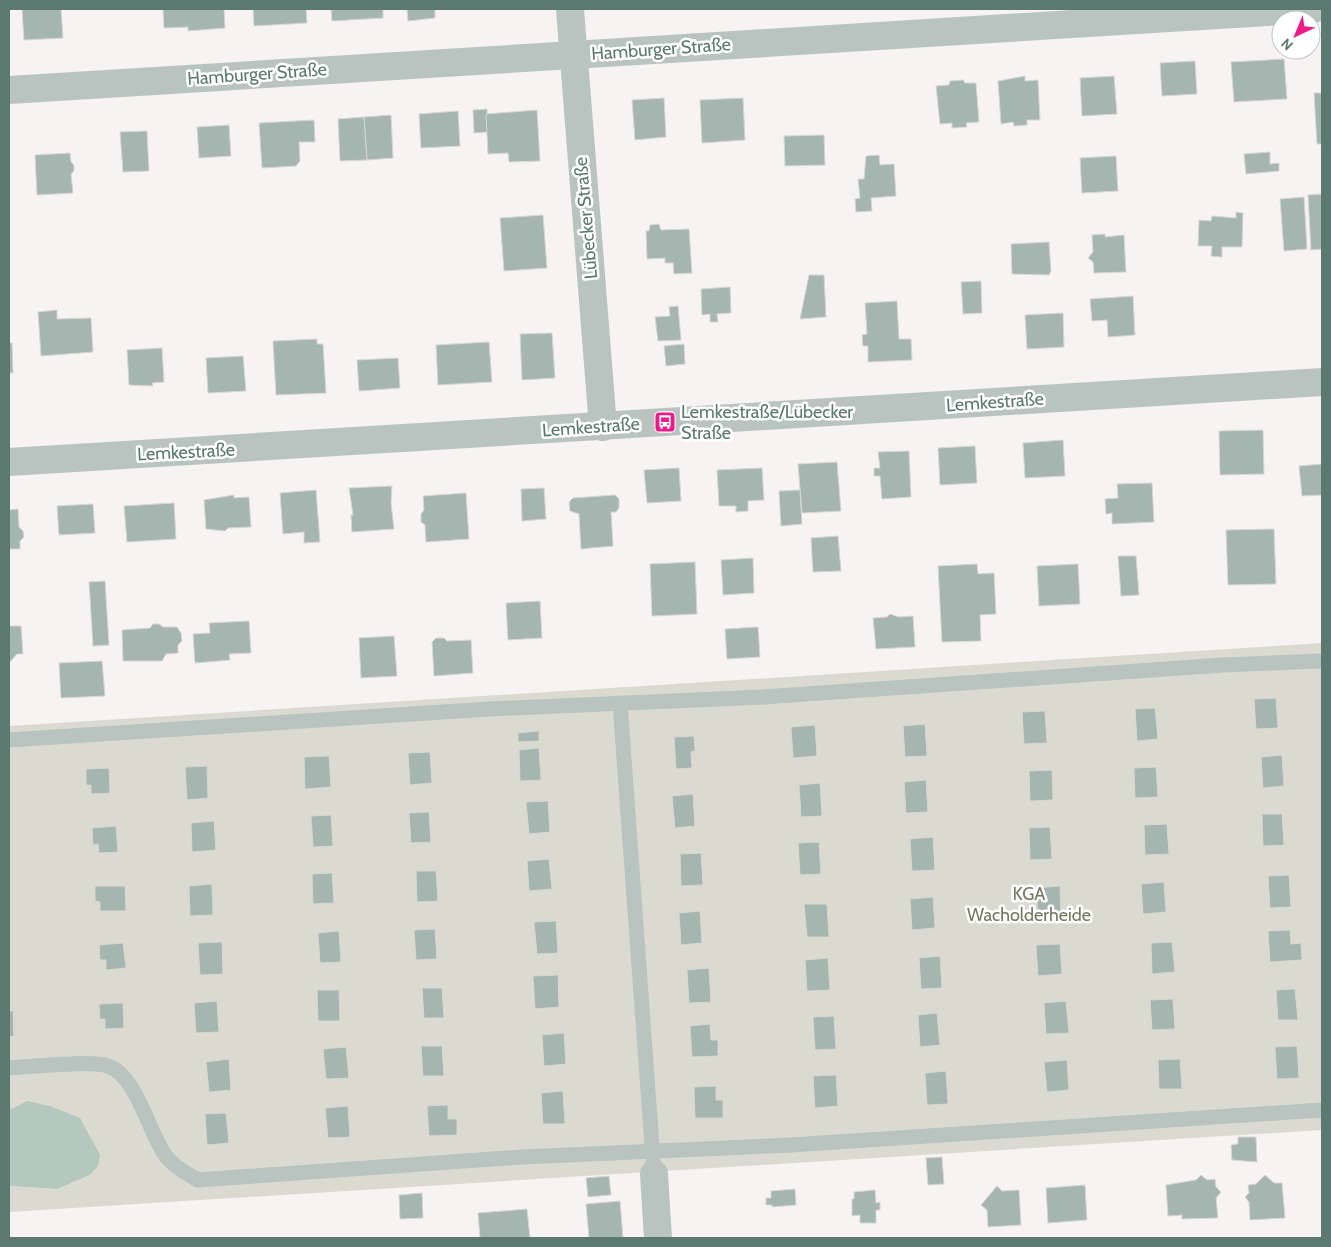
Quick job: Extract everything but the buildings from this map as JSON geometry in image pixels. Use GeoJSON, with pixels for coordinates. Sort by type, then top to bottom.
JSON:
{"type":"FeatureCollection","features":[{"type":"Feature","properties":{"kind":"street","name":"Lübecker Straße"},"geometry":{"type":"LineString","coordinates":[[570,9],[603,427]]}},
{"type":"Feature","properties":{"kind":"street","name":"Hamburger Straße"},"geometry":{"type":"LineString","coordinates":[[9,90],[1314,9]]}},
{"type":"Feature","properties":{"kind":"street","name":"Lemkestraße"},"geometry":{"type":"LineString","coordinates":[[9,462],[1322,382]]}},
{"type":"Feature","properties":{"kind":"street"},"geometry":{"type":"LineString","coordinates":[[653,1163],[658,1238]]}},
{"type":"Feature","properties":{"kind":"lane"},"geometry":{"type":"LineString","coordinates":[[9,740],[620,703],[763,697],[1204,666],[1322,661]]}},
{"type":"Feature","properties":{"kind":"lane"},"geometry":{"type":"LineString","coordinates":[[620,703],[653,1163]]}},
{"type":"Feature","properties":{"kind":"lane"},"geometry":{"type":"LineString","coordinates":[[9,1068],[109,1066],[126,1079],[165,1155],[178,1169],[198,1180],[522,1157],[653,1163],[791,1145],[1322,1110]]}},
{"type":"Feature","properties":{"kind":"green space","name":"KGA Wacholderheide"},"geometry":{"type":"Polygon","coordinates":[[[1322,643],[1322,1130],[9,1212],[9,1186],[57,1189],[90,1175],[27,1101],[9,1110],[9,726],[1322,643]]]}},
{"type":"Feature","properties":{"kind":"shaded area"},"geometry":{"type":"Polygon","coordinates":[[[27,1101],[50,1106],[80,1118],[100,1155],[98,1166],[90,1175],[57,1189],[9,1186],[9,1110],[27,1101]]]}},
{"type":"Feature","properties":{"kind":"place","name":"Lemkestraße/Lübecker Straße"},"geometry":{"type":"Point","coordinates":[665,422]}}]}
